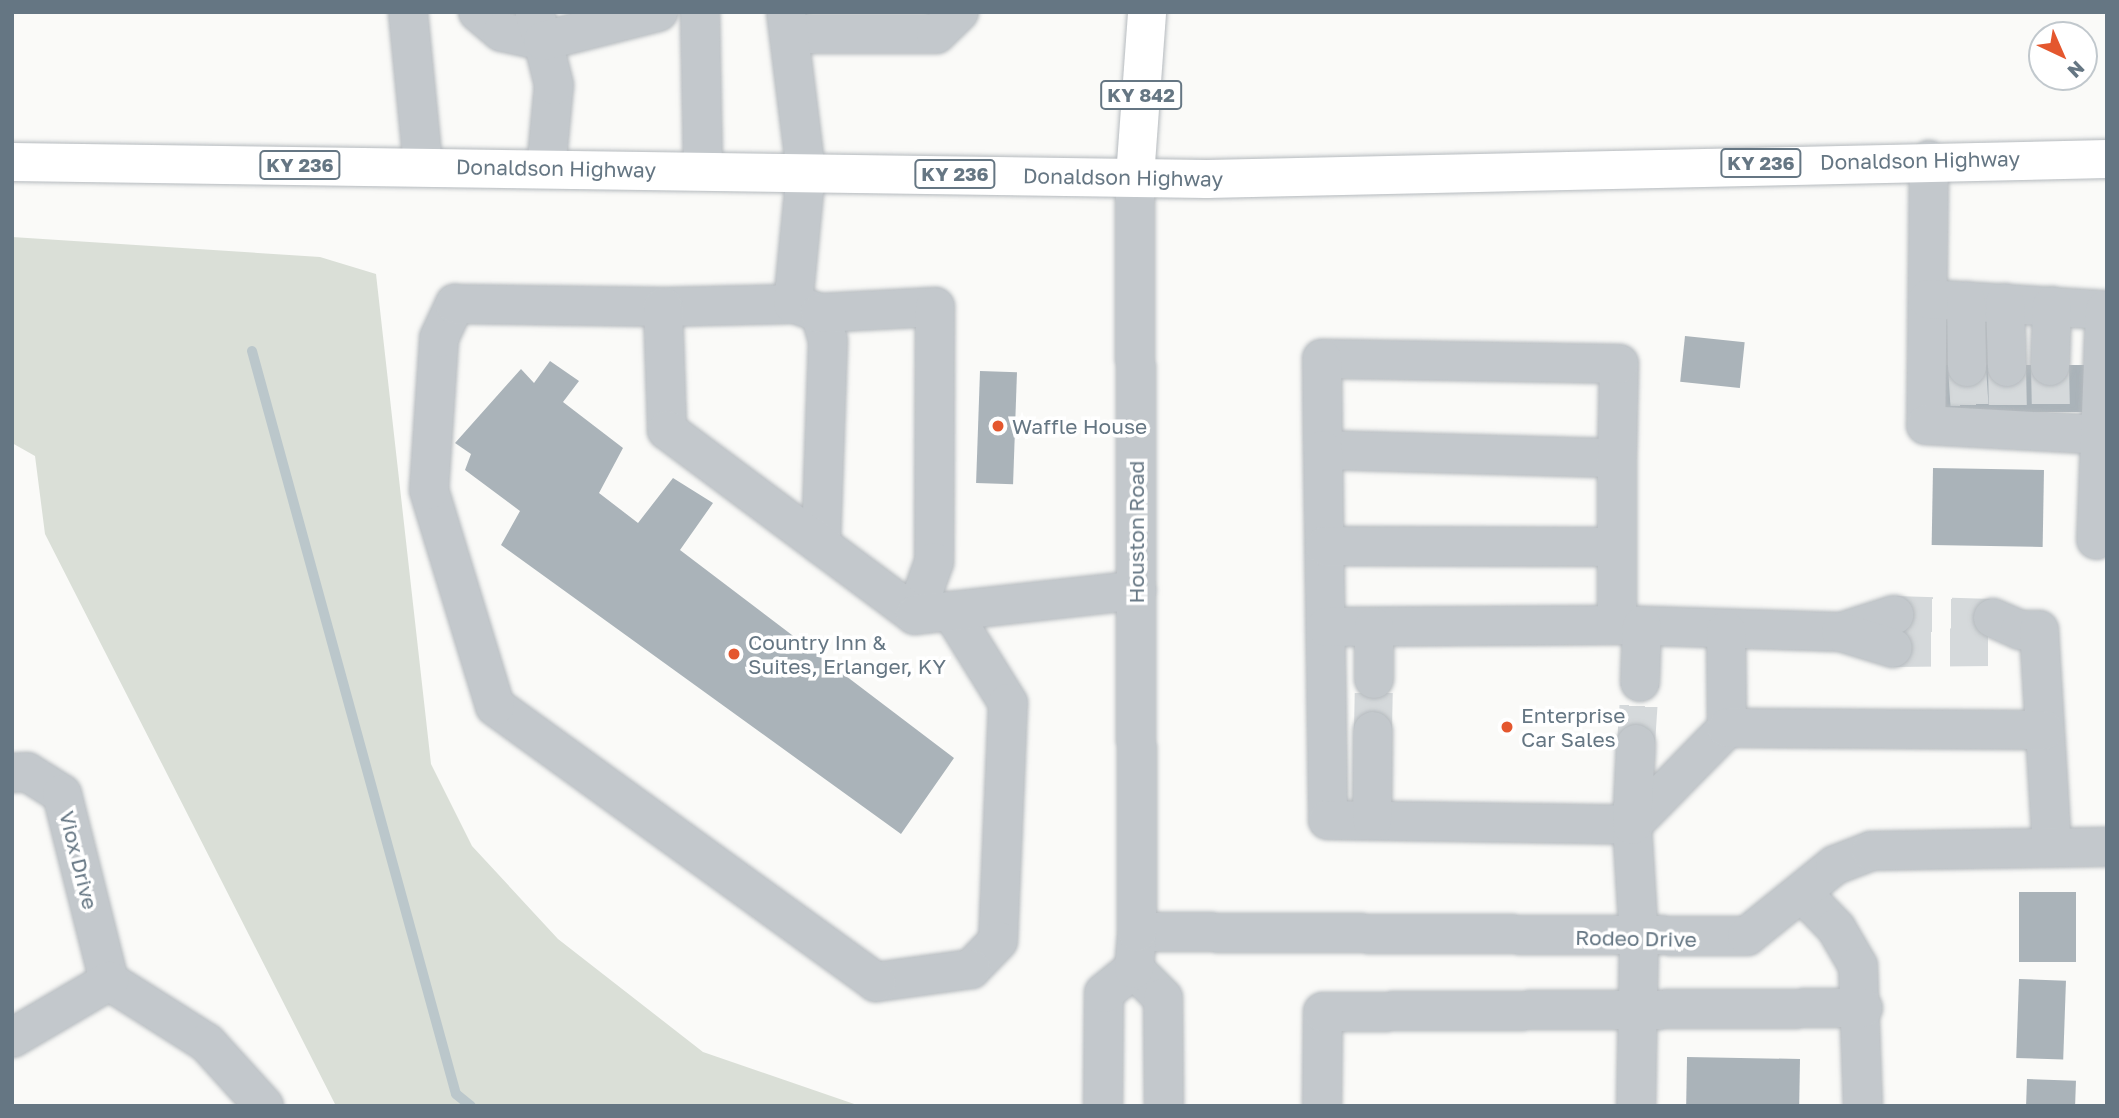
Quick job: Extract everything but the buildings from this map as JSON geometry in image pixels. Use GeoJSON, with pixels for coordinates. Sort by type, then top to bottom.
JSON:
{"type":"FeatureCollection","features":[{"type":"Feature","properties":{"kind":"main road","name":"Houston Road"},"geometry":{"type":"LineString","coordinates":[[1135,177],[1147,12]]}},
{"type":"Feature","properties":{"kind":"main road","name":"Donaldson Highway"},"geometry":{"type":"LineString","coordinates":[[12,162],[423,165],[1135,177],[1491,176],[1929,160],[2107,159]]}},
{"type":"Feature","properties":{"kind":"street"},"geometry":{"type":"LineString","coordinates":[[408,12],[423,165]]}},
{"type":"Feature","properties":{"kind":"street"},"geometry":{"type":"LineString","coordinates":[[478,12],[487,25],[539,27],[659,12]]}},
{"type":"Feature","properties":{"kind":"street"},"geometry":{"type":"LineString","coordinates":[[700,12],[703,171]]}},
{"type":"Feature","properties":{"kind":"street"},"geometry":{"type":"LineString","coordinates":[[821,545],[828,341],[806,308],[806,172],[787,23],[940,18]]}},
{"type":"Feature","properties":{"kind":"street"},"geometry":{"type":"LineString","coordinates":[[539,27],[554,85],[546,169]]}},
{"type":"Feature","properties":{"kind":"street"},"geometry":{"type":"LineString","coordinates":[[1929,160],[1926,425],[1970,420],[2051,422],[2105,435]]}},
{"type":"Feature","properties":{"kind":"street","name":"Houston Road"},"geometry":{"type":"LineString","coordinates":[[1135,177],[1136,951]]}},
{"type":"Feature","properties":{"kind":"street"},"geometry":{"type":"LineString","coordinates":[[1928,299],[2105,310],[2105,435],[2096,540]]}},
{"type":"Feature","properties":{"kind":"street"},"geometry":{"type":"LineString","coordinates":[[1966,301],[1967,367]]}},
{"type":"Feature","properties":{"kind":"street"},"geometry":{"type":"LineString","coordinates":[[2005,303],[2007,366]]}},
{"type":"Feature","properties":{"kind":"street"},"geometry":{"type":"LineString","coordinates":[[663,307],[667,430],[821,545],[933,613],[1008,703],[998,941],[971,969],[876,982],[495,706],[429,490],[439,338],[455,304],[935,307],[933,613]]}},
{"type":"Feature","properties":{"kind":"street"},"geometry":{"type":"LineString","coordinates":[[2050,366],[2052,306]]}},
{"type":"Feature","properties":{"kind":"street"},"geometry":{"type":"LineString","coordinates":[[1640,682],[1617,547],[1619,364],[1322,359],[1328,820],[1632,825],[1727,728],[1726,631]]}},
{"type":"Feature","properties":{"kind":"street"},"geometry":{"type":"LineString","coordinates":[[1323,450],[1617,458]]}},
{"type":"Feature","properties":{"kind":"street"},"geometry":{"type":"LineString","coordinates":[[1325,546],[1617,547]]}},
{"type":"Feature","properties":{"kind":"street"},"geometry":{"type":"LineString","coordinates":[[933,613],[1137,590]]}},
{"type":"Feature","properties":{"kind":"street"},"geometry":{"type":"LineString","coordinates":[[1325,627],[1630,625],[1726,631],[1894,632]]}},
{"type":"Feature","properties":{"kind":"street"},"geometry":{"type":"LineString","coordinates":[[1374,627],[1374,679]]}},
{"type":"Feature","properties":{"kind":"street"},"geometry":{"type":"LineString","coordinates":[[2002,632],[2039,630],[2052,848]]}},
{"type":"Feature","properties":{"kind":"street"},"geometry":{"type":"LineString","coordinates":[[1727,728],[2044,730]]}},
{"type":"Feature","properties":{"kind":"street"},"geometry":{"type":"LineString","coordinates":[[1372,820],[1373,731]]}},
{"type":"Feature","properties":{"kind":"street"},"geometry":{"type":"LineString","coordinates":[[1636,744],[1632,825],[1639,938],[1636,1106]]}},
{"type":"Feature","properties":{"kind":"street","name":"Viox Drive"},"geometry":{"type":"LineString","coordinates":[[12,773],[27,772],[62,794],[109,981]]}},
{"type":"Feature","properties":{"kind":"street","name":"Rodeo Drive"},"geometry":{"type":"LineString","coordinates":[[1136,951],[1747,936],[1835,865],[1871,850],[2107,847]]}},
{"type":"Feature","properties":{"kind":"street"},"geometry":{"type":"LineString","coordinates":[[1802,893],[1836,928],[1858,966],[1863,1009],[1863,1106]]}},
{"type":"Feature","properties":{"kind":"street"},"geometry":{"type":"LineString","coordinates":[[1103,1106],[1104,993],[1136,951],[1163,998],[1164,1106]]}},
{"type":"Feature","properties":{"kind":"street"},"geometry":{"type":"LineString","coordinates":[[12,1038],[109,981],[207,1043],[264,1106]]}},
{"type":"Feature","properties":{"kind":"street"},"geometry":{"type":"LineString","coordinates":[[1322,1106],[1323,1012],[1863,1009]]}},
{"type":"Feature","properties":{"kind":"shaded area"},"geometry":{"type":"Polygon","coordinates":[[[12,237],[320,257],[376,274],[431,764],[472,846],[558,939],[703,1052],[860,1106],[336,1106],[45,534],[35,456],[12,443],[12,237]]]}},
{"type":"Feature","properties":{"kind":"waterway"},"geometry":{"type":"LineString","coordinates":[[252,351],[456,1094],[471,1106]]}},
{"type":"Feature","properties":{"kind":"tunnel"},"geometry":{"type":"LineString","coordinates":[[2050,366],[2051,412]]}},
{"type":"Feature","properties":{"kind":"tunnel"},"geometry":{"type":"LineString","coordinates":[[1967,367],[1970,413]]}},
{"type":"Feature","properties":{"kind":"tunnel"},"geometry":{"type":"LineString","coordinates":[[2007,367],[2008,413]]}},
{"type":"Feature","properties":{"kind":"tunnel"},"geometry":{"type":"LineString","coordinates":[[1894,615],[1993,618]]}},
{"type":"Feature","properties":{"kind":"tunnel"},"geometry":{"type":"LineString","coordinates":[[1893,648],[1993,647]]}},
{"type":"Feature","properties":{"kind":"tunnel"},"geometry":{"type":"LineString","coordinates":[[1373,731],[1374,679]]}},
{"type":"Feature","properties":{"kind":"tunnel"},"geometry":{"type":"LineString","coordinates":[[1636,744],[1640,682]]}},
{"type":"Feature","properties":{"kind":"place","name":"Waffle House"},"geometry":{"type":"Point","coordinates":[998,426]}},
{"type":"Feature","properties":{"kind":"place","name":"Country Inn & Suites, Erlanger, KY"},"geometry":{"type":"Point","coordinates":[734,654]}},
{"type":"Feature","properties":{"kind":"place","name":"Enterprise Car Sales"},"geometry":{"type":"Point","coordinates":[1507,727]}}]}
